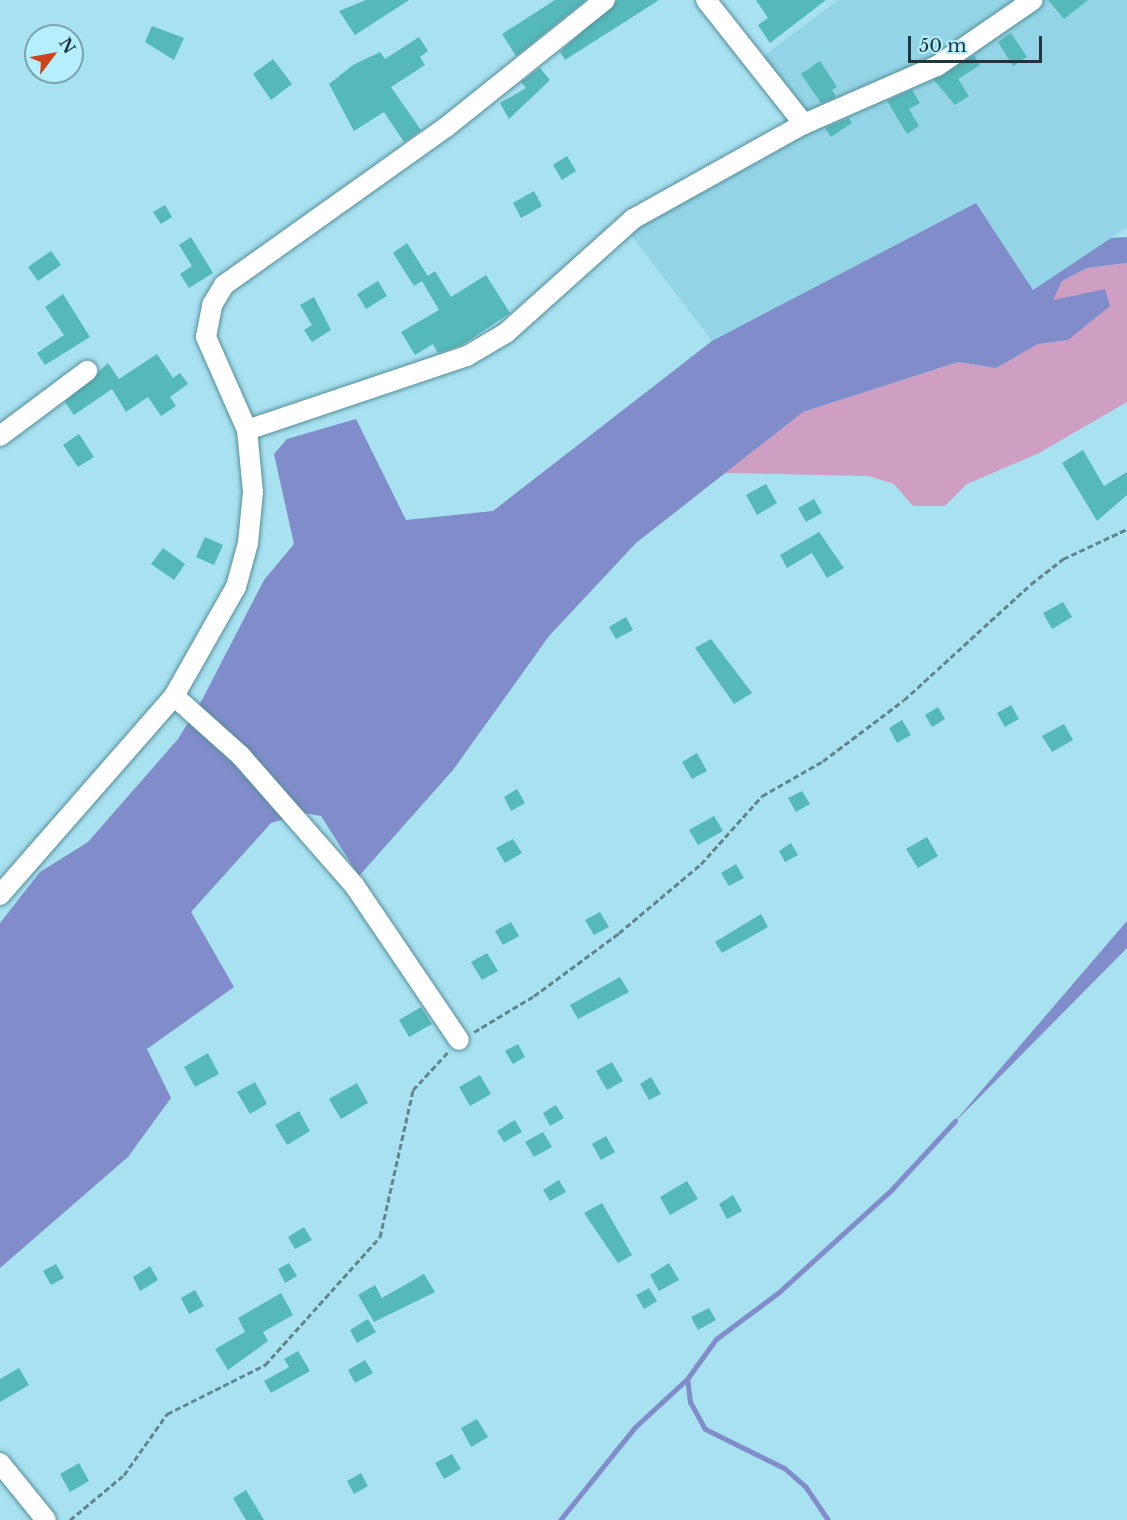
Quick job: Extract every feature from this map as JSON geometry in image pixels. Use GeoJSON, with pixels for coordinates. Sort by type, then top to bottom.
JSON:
{"type":"FeatureCollection","features":[{"type":"Feature","properties":{"kind":"street"},"geometry":{"type":"LineString","coordinates":[[0,895],[174,696],[236,587],[248,543],[253,492],[247,430],[206,337],[212,305],[224,285],[445,128],[605,0]]}},
{"type":"Feature","properties":{"kind":"street"},"geometry":{"type":"LineString","coordinates":[[706,0],[804,124]]}},
{"type":"Feature","properties":{"kind":"street"},"geometry":{"type":"LineString","coordinates":[[247,430],[467,356],[506,333],[633,219],[804,124],[937,66],[1033,0]]}},
{"type":"Feature","properties":{"kind":"street"},"geometry":{"type":"LineString","coordinates":[[0,436],[87,370]]}},
{"type":"Feature","properties":{"kind":"street"},"geometry":{"type":"LineString","coordinates":[[174,696],[241,756],[354,885],[459,1040]]}},
{"type":"Feature","properties":{"kind":"street"},"geometry":{"type":"LineString","coordinates":[[0,1462],[46,1520]]}},
{"type":"Feature","properties":{"kind":"path"},"geometry":{"type":"LineString","coordinates":[[70,1520],[124,1474],[167,1414],[265,1365],[380,1236],[413,1090],[459,1040],[534,996],[619,933],[701,864],[762,796],[823,761],[904,700],[1063,559],[1127,529]]}},
{"type":"Feature","properties":{"kind":"shaded area"},"geometry":{"type":"Polygon","coordinates":[[[838,0],[1127,0],[1127,227],[1033,290],[976,203],[712,341],[622,223],[796,121],[754,63],[838,0]]]}},
{"type":"Feature","properties":{"kind":"shaded area"},"geometry":{"type":"Polygon","coordinates":[[[976,203],[1033,290],[1111,238],[1127,237],[1127,263],[1087,268],[1062,281],[1053,300],[1105,289],[1110,306],[1068,340],[1038,344],[996,368],[958,362],[803,412],[636,543],[549,636],[453,770],[359,876],[321,816],[304,813],[271,823],[191,912],[234,987],[147,1049],[171,1098],[128,1157],[0,1268],[0,923],[40,872],[88,842],[178,739],[202,700],[264,580],[294,544],[274,454],[287,439],[356,419],[406,520],[493,511],[712,341],[976,203]]]}},
{"type":"Feature","properties":{"kind":"shaded area"},"geometry":{"type":"Polygon","coordinates":[[[1127,263],[1127,402],[1039,453],[967,484],[945,506],[913,506],[894,484],[868,476],[725,473],[803,412],[958,362],[996,368],[1038,344],[1068,340],[1079,294],[1052,301],[1062,281],[1087,268],[1127,263]]]}},
{"type":"Feature","properties":{"kind":"shaded area"},"geometry":{"type":"Polygon","coordinates":[[[1127,921],[1127,948],[951,1126],[1127,921]]]}},
{"type":"Feature","properties":{"kind":"building"},"geometry":{"type":"Polygon","coordinates":[[[366,0],[409,0],[355,35],[339,11],[366,0]]]}},
{"type":"Feature","properties":{"kind":"building"},"geometry":{"type":"Polygon","coordinates":[[[555,0],[586,0],[516,56],[502,34],[555,0]]]}},
{"type":"Feature","properties":{"kind":"building"},"geometry":{"type":"Polygon","coordinates":[[[617,0],[659,0],[565,60],[560,52],[617,0]]]}},
{"type":"Feature","properties":{"kind":"building"},"geometry":{"type":"Polygon","coordinates":[[[756,0],[826,0],[770,43],[758,25],[768,18],[756,0]]]}},
{"type":"Feature","properties":{"kind":"building"},"geometry":{"type":"Polygon","coordinates":[[[1048,0],[1088,0],[1064,19],[1048,0]]]}},
{"type":"Feature","properties":{"kind":"building"},"geometry":{"type":"Polygon","coordinates":[[[152,26],[184,38],[174,60],[145,42],[152,26]]]}},
{"type":"Feature","properties":{"kind":"building"},"geometry":{"type":"Polygon","coordinates":[[[1011,33],[1027,57],[1013,66],[998,42],[1011,33]]]}},
{"type":"Feature","properties":{"kind":"building"},"geometry":{"type":"Polygon","coordinates":[[[419,37],[428,51],[420,57],[425,65],[391,87],[421,130],[404,142],[384,112],[354,131],[329,84],[353,65],[380,52],[385,59],[419,37]]]}},
{"type":"Feature","properties":{"kind":"building"},"geometry":{"type":"Polygon","coordinates":[[[974,55],[980,65],[958,79],[969,96],[955,105],[934,80],[974,55]]]}},
{"type":"Feature","properties":{"kind":"building"},"geometry":{"type":"Polygon","coordinates":[[[273,59],[292,84],[271,100],[253,74],[273,59]]]}},
{"type":"Feature","properties":{"kind":"building"},"geometry":{"type":"Polygon","coordinates":[[[820,61],[837,87],[832,90],[836,97],[821,103],[801,74],[820,61]]]}},
{"type":"Feature","properties":{"kind":"building"},"geometry":{"type":"Polygon","coordinates":[[[540,68],[550,80],[509,119],[500,103],[526,88],[521,82],[540,68]]]}},
{"type":"Feature","properties":{"kind":"building"},"geometry":{"type":"Polygon","coordinates":[[[912,90],[920,103],[909,109],[919,126],[907,134],[887,101],[912,90]]]}},
{"type":"Feature","properties":{"kind":"building"},"geometry":{"type":"Polygon","coordinates":[[[849,118],[852,123],[831,137],[825,128],[849,118]]]}},
{"type":"Feature","properties":{"kind":"building"},"geometry":{"type":"Polygon","coordinates":[[[567,156],[576,171],[562,180],[553,165],[567,156]]]}},
{"type":"Feature","properties":{"kind":"building"},"geometry":{"type":"Polygon","coordinates":[[[534,191],[542,206],[521,218],[513,203],[534,191]]]}},
{"type":"Feature","properties":{"kind":"building"},"geometry":{"type":"Polygon","coordinates":[[[165,205],[172,217],[161,224],[153,212],[165,205]]]}},
{"type":"Feature","properties":{"kind":"building"},"geometry":{"type":"Polygon","coordinates":[[[191,237],[213,273],[189,288],[180,274],[192,266],[179,245],[191,237]]]}},
{"type":"Feature","properties":{"kind":"building"},"geometry":{"type":"Polygon","coordinates":[[[407,243],[428,276],[435,271],[451,297],[486,275],[510,313],[462,345],[438,353],[433,344],[415,355],[401,332],[439,310],[422,281],[414,286],[393,253],[407,243]]]}},
{"type":"Feature","properties":{"kind":"building"},"geometry":{"type":"Polygon","coordinates":[[[51,251],[61,265],[38,281],[28,267],[51,251]]]}},
{"type":"Feature","properties":{"kind":"building"},"geometry":{"type":"Polygon","coordinates":[[[378,281],[387,296],[366,309],[357,294],[378,281]]]}},
{"type":"Feature","properties":{"kind":"building"},"geometry":{"type":"Polygon","coordinates":[[[63,294],[90,337],[45,365],[37,353],[64,335],[45,307],[63,294]]]}},
{"type":"Feature","properties":{"kind":"building"},"geometry":{"type":"Polygon","coordinates":[[[314,297],[331,330],[312,342],[304,330],[312,325],[300,305],[314,297]]]}},
{"type":"Feature","properties":{"kind":"building"},"geometry":{"type":"Polygon","coordinates":[[[157,354],[173,378],[180,373],[188,384],[170,397],[176,406],[161,416],[148,397],[126,412],[112,389],[74,415],[65,402],[108,363],[119,379],[157,354]]]}},
{"type":"Feature","properties":{"kind":"building"},"geometry":{"type":"Polygon","coordinates":[[[79,434],[94,457],[78,467],[63,445],[79,434]]]}},
{"type":"Feature","properties":{"kind":"building"},"geometry":{"type":"Polygon","coordinates":[[[1083,450],[1104,486],[1127,472],[1127,495],[1097,521],[1062,463],[1083,450]]]}},
{"type":"Feature","properties":{"kind":"building"},"geometry":{"type":"Polygon","coordinates":[[[766,484],[777,503],[757,515],[746,495],[766,484]]]}},
{"type":"Feature","properties":{"kind":"building"},"geometry":{"type":"Polygon","coordinates":[[[814,499],[822,513],[806,522],[798,508],[814,499]]]}},
{"type":"Feature","properties":{"kind":"building"},"geometry":{"type":"Polygon","coordinates":[[[819,532],[844,568],[827,578],[812,553],[787,568],[780,555],[819,532]]]}},
{"type":"Feature","properties":{"kind":"building"},"geometry":{"type":"Polygon","coordinates":[[[205,537],[223,545],[214,565],[196,557],[205,537]]]}},
{"type":"Feature","properties":{"kind":"building"},"geometry":{"type":"Polygon","coordinates":[[[163,548],[185,564],[174,580],[151,564],[163,548]]]}},
{"type":"Feature","properties":{"kind":"building"},"geometry":{"type":"Polygon","coordinates":[[[1063,602],[1072,617],[1052,629],[1043,613],[1063,602]]]}},
{"type":"Feature","properties":{"kind":"building"},"geometry":{"type":"Polygon","coordinates":[[[626,617],[633,630],[616,639],[609,627],[626,617]]]}},
{"type":"Feature","properties":{"kind":"building"},"geometry":{"type":"Polygon","coordinates":[[[711,639],[752,693],[734,704],[695,648],[711,639]]]}},
{"type":"Feature","properties":{"kind":"building"},"geometry":{"type":"Polygon","coordinates":[[[1011,705],[1019,719],[1005,727],[997,713],[1011,705]]]}},
{"type":"Feature","properties":{"kind":"building"},"geometry":{"type":"Polygon","coordinates":[[[938,707],[945,719],[932,727],[925,715],[938,707]]]}},
{"type":"Feature","properties":{"kind":"building"},"geometry":{"type":"Polygon","coordinates":[[[902,720],[911,735],[897,743],[889,728],[902,720]]]}},
{"type":"Feature","properties":{"kind":"building"},"geometry":{"type":"Polygon","coordinates":[[[1064,724],[1073,740],[1052,752],[1042,736],[1064,724]]]}},
{"type":"Feature","properties":{"kind":"building"},"geometry":{"type":"Polygon","coordinates":[[[697,753],[707,771],[692,779],[682,762],[697,753]]]}},
{"type":"Feature","properties":{"kind":"building"},"geometry":{"type":"Polygon","coordinates":[[[517,789],[525,803],[511,811],[504,797],[517,789]]]}},
{"type":"Feature","properties":{"kind":"building"},"geometry":{"type":"Polygon","coordinates":[[[802,791],[810,804],[796,812],[788,798],[802,791]]]}},
{"type":"Feature","properties":{"kind":"building"},"geometry":{"type":"Polygon","coordinates":[[[714,816],[723,831],[698,845],[689,830],[714,816]]]}},
{"type":"Feature","properties":{"kind":"building"},"geometry":{"type":"Polygon","coordinates":[[[927,837],[938,856],[918,868],[906,849],[927,837]]]}},
{"type":"Feature","properties":{"kind":"building"},"geometry":{"type":"Polygon","coordinates":[[[513,839],[522,853],[505,863],[496,848],[513,839]]]}},
{"type":"Feature","properties":{"kind":"building"},"geometry":{"type":"Polygon","coordinates":[[[791,843],[798,855],[785,862],[779,851],[791,843]]]}},
{"type":"Feature","properties":{"kind":"building"},"geometry":{"type":"Polygon","coordinates":[[[736,864],[744,878],[729,886],[721,873],[736,864]]]}},
{"type":"Feature","properties":{"kind":"building"},"geometry":{"type":"Polygon","coordinates":[[[600,912],[609,927],[594,935],[585,920],[600,912]]]}},
{"type":"Feature","properties":{"kind":"building"},"geometry":{"type":"Polygon","coordinates":[[[761,914],[768,927],[722,953],[715,942],[761,914]]]}},
{"type":"Feature","properties":{"kind":"building"},"geometry":{"type":"Polygon","coordinates":[[[511,922],[519,936],[503,945],[495,931],[511,922]]]}},
{"type":"Feature","properties":{"kind":"building"},"geometry":{"type":"Polygon","coordinates":[[[487,953],[498,971],[482,980],[471,962],[487,953]]]}},
{"type":"Feature","properties":{"kind":"building"},"geometry":{"type":"Polygon","coordinates":[[[620,977],[629,992],[578,1019],[570,1005],[620,977]]]}},
{"type":"Feature","properties":{"kind":"building"},"geometry":{"type":"Polygon","coordinates":[[[421,1007],[432,1024],[409,1037],[399,1020],[421,1007]]]}},
{"type":"Feature","properties":{"kind":"building"},"geometry":{"type":"Polygon","coordinates":[[[518,1044],[525,1057],[513,1064],[505,1051],[518,1044]]]}},
{"type":"Feature","properties":{"kind":"building"},"geometry":{"type":"Polygon","coordinates":[[[208,1053],[219,1074],[195,1087],[184,1067],[208,1053]]]}},
{"type":"Feature","properties":{"kind":"building"},"geometry":{"type":"Polygon","coordinates":[[[612,1062],[623,1081],[607,1090],[596,1071],[612,1062]]]}},
{"type":"Feature","properties":{"kind":"building"},"geometry":{"type":"Polygon","coordinates":[[[480,1075],[491,1094],[470,1106],[459,1087],[480,1075]]]}},
{"type":"Feature","properties":{"kind":"building"},"geometry":{"type":"Polygon","coordinates":[[[651,1077],[661,1094],[649,1100],[640,1084],[651,1077]]]}},
{"type":"Feature","properties":{"kind":"building"},"geometry":{"type":"Polygon","coordinates":[[[255,1082],[267,1104],[250,1114],[237,1092],[255,1082]]]}},
{"type":"Feature","properties":{"kind":"building"},"geometry":{"type":"Polygon","coordinates":[[[357,1083],[368,1103],[341,1119],[329,1099],[357,1083]]]}},
{"type":"Feature","properties":{"kind":"building"},"geometry":{"type":"Polygon","coordinates":[[[556,1105],[564,1118],[550,1126],[543,1113],[556,1105]]]}},
{"type":"Feature","properties":{"kind":"building"},"geometry":{"type":"Polygon","coordinates":[[[299,1111],[310,1131],[287,1145],[275,1125],[299,1111]]]}},
{"type":"Feature","properties":{"kind":"building"},"geometry":{"type":"Polygon","coordinates":[[[515,1120],[522,1132],[504,1142],[497,1131],[515,1120]]]}},
{"type":"Feature","properties":{"kind":"building"},"geometry":{"type":"Polygon","coordinates":[[[543,1132],[552,1147],[534,1157],[525,1142],[543,1132]]]}},
{"type":"Feature","properties":{"kind":"building"},"geometry":{"type":"Polygon","coordinates":[[[606,1136],[615,1152],[601,1160],[592,1144],[606,1136]]]}},
{"type":"Feature","properties":{"kind":"building"},"geometry":{"type":"Polygon","coordinates":[[[559,1180],[566,1192],[550,1201],[543,1190],[559,1180]]]}},
{"type":"Feature","properties":{"kind":"building"},"geometry":{"type":"Polygon","coordinates":[[[687,1181],[698,1199],[670,1215],[660,1197],[687,1181]]]}},
{"type":"Feature","properties":{"kind":"building"},"geometry":{"type":"Polygon","coordinates":[[[733,1195],[742,1211],[727,1219],[719,1204],[733,1195]]]}},
{"type":"Feature","properties":{"kind":"building"},"geometry":{"type":"Polygon","coordinates":[[[602,1203],[632,1255],[618,1263],[584,1213],[602,1203]]]}},
{"type":"Feature","properties":{"kind":"building"},"geometry":{"type":"Polygon","coordinates":[[[304,1227],[312,1240],[295,1249],[288,1237],[304,1227]]]}},
{"type":"Feature","properties":{"kind":"building"},"geometry":{"type":"Polygon","coordinates":[[[289,1263],[297,1276],[285,1283],[278,1269],[289,1263]]]}},
{"type":"Feature","properties":{"kind":"building"},"geometry":{"type":"Polygon","coordinates":[[[669,1263],[679,1280],[659,1291],[650,1275],[669,1263]]]}},
{"type":"Feature","properties":{"kind":"building"},"geometry":{"type":"Polygon","coordinates":[[[56,1264],[64,1278],[51,1285],[43,1271],[56,1264]]]}},
{"type":"Feature","properties":{"kind":"building"},"geometry":{"type":"Polygon","coordinates":[[[150,1266],[158,1280],[140,1291],[133,1277],[150,1266]]]}},
{"type":"Feature","properties":{"kind":"building"},"geometry":{"type":"Polygon","coordinates":[[[424,1274],[435,1292],[374,1322],[358,1295],[375,1285],[382,1298],[424,1274]]]}},
{"type":"Feature","properties":{"kind":"building"},"geometry":{"type":"Polygon","coordinates":[[[649,1288],[657,1301],[644,1309],[636,1295],[649,1288]]]}},
{"type":"Feature","properties":{"kind":"building"},"geometry":{"type":"Polygon","coordinates":[[[195,1290],[204,1306],[189,1314],[181,1298],[195,1290]]]}},
{"type":"Feature","properties":{"kind":"building"},"geometry":{"type":"Polygon","coordinates":[[[281,1293],[293,1315],[263,1332],[268,1341],[228,1370],[215,1349],[245,1332],[238,1318],[281,1293]]]}},
{"type":"Feature","properties":{"kind":"building"},"geometry":{"type":"Polygon","coordinates":[[[709,1308],[716,1320],[698,1330],[691,1317],[709,1308]]]}},
{"type":"Feature","properties":{"kind":"building"},"geometry":{"type":"Polygon","coordinates":[[[368,1319],[376,1332],[357,1343],[350,1330],[368,1319]]]}},
{"type":"Feature","properties":{"kind":"building"},"geometry":{"type":"Polygon","coordinates":[[[298,1351],[310,1371],[271,1393],[264,1381],[289,1367],[284,1359],[298,1351]]]}},
{"type":"Feature","properties":{"kind":"building"},"geometry":{"type":"Polygon","coordinates":[[[365,1360],[373,1373],[355,1383],[348,1370],[365,1360]]]}},
{"type":"Feature","properties":{"kind":"building"},"geometry":{"type":"Polygon","coordinates":[[[19,1368],[29,1385],[0,1402],[0,1379],[19,1368]]]}},
{"type":"Feature","properties":{"kind":"building"},"geometry":{"type":"Polygon","coordinates":[[[477,1419],[488,1437],[471,1447],[461,1428],[477,1419]]]}},
{"type":"Feature","properties":{"kind":"building"},"geometry":{"type":"Polygon","coordinates":[[[452,1454],[461,1469],[444,1479],[435,1463],[452,1454]]]}},
{"type":"Feature","properties":{"kind":"building"},"geometry":{"type":"Polygon","coordinates":[[[79,1463],[89,1481],[70,1492],[60,1474],[79,1463]]]}},
{"type":"Feature","properties":{"kind":"building"},"geometry":{"type":"Polygon","coordinates":[[[361,1473],[368,1486],[354,1494],[347,1481],[361,1473]]]}},
{"type":"Feature","properties":{"kind":"building"},"geometry":{"type":"Polygon","coordinates":[[[246,1490],[264,1520],[246,1520],[233,1498],[246,1490]]]}},
{"type":"Feature","properties":{"kind":"waterway"},"geometry":{"type":"LineString","coordinates":[[828,1520],[806,1487],[784,1468],[705,1429],[690,1402],[687,1379],[716,1339],[779,1292],[892,1189],[955,1121]]}},
{"type":"Feature","properties":{"kind":"waterway"},"geometry":{"type":"LineString","coordinates":[[560,1520],[635,1427],[687,1379]]}}]}
